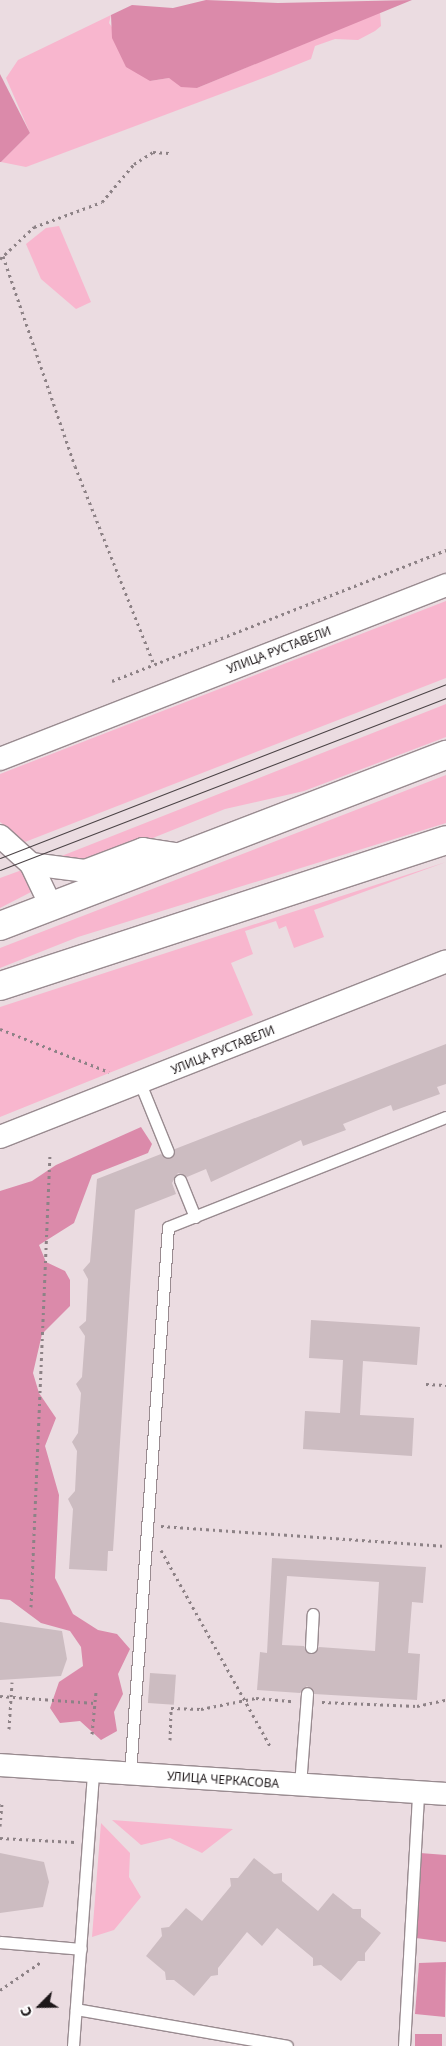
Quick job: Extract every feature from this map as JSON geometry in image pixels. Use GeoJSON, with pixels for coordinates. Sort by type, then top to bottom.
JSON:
{"type":"FeatureCollection","features":[{"type":"Feature","properties":{"kind":"main road"},"geometry":{"type":"LineString","coordinates":[[0,926],[446,754]]}},
{"type":"Feature","properties":{"kind":"main road"},"geometry":{"type":"LineString","coordinates":[[0,986],[446,840]]}},
{"type":"Feature","properties":{"kind":"street","name":"УЛИЦА РУСТАВЕЛИ"},"geometry":{"type":"LineString","coordinates":[[0,759],[446,585]]}},
{"type":"Feature","properties":{"kind":"street"},"geometry":{"type":"LineString","coordinates":[[0,836],[31,864],[51,906]]}},
{"type":"Feature","properties":{"kind":"street"},"geometry":{"type":"LineString","coordinates":[[31,864],[85,871],[143,849],[181,855]]}},
{"type":"Feature","properties":{"kind":"street","name":"УЛИЦА РУСТАВЕЛИ"},"geometry":{"type":"LineString","coordinates":[[0,1137],[446,961]]}},
{"type":"Feature","properties":{"kind":"street","name":"УЛИЦА ЧЕРКАСОВА"},"geometry":{"type":"LineString","coordinates":[[0,1765],[446,1794]]}},
{"type":"Feature","properties":{"kind":"lane"},"geometry":{"type":"LineString","coordinates":[[140,1083],[168,1152]]}},
{"type":"Feature","properties":{"kind":"lane"},"geometry":{"type":"LineString","coordinates":[[130,1774],[168,1227],[446,1117]]}},
{"type":"Feature","properties":{"kind":"lane"},"geometry":{"type":"LineString","coordinates":[[180,1180],[195,1217]]}},
{"type":"Feature","properties":{"kind":"lane"},"geometry":{"type":"LineString","coordinates":[[311,1647],[313,1614]]}},
{"type":"Feature","properties":{"kind":"lane"},"geometry":{"type":"LineString","coordinates":[[300,1785],[307,1693]]}},
{"type":"Feature","properties":{"kind":"lane"},"geometry":{"type":"LineString","coordinates":[[73,2046],[93,1771]]}},
{"type":"Feature","properties":{"kind":"lane"},"geometry":{"type":"LineString","coordinates":[[404,2046],[418,1792]]}},
{"type":"Feature","properties":{"kind":"lane"},"geometry":{"type":"LineString","coordinates":[[0,1942],[81,1948]]}},
{"type":"Feature","properties":{"kind":"lane"},"geometry":{"type":"LineString","coordinates":[[76,2009],[287,2046]]}},
{"type":"Feature","properties":{"kind":"path"},"geometry":{"type":"LineString","coordinates":[[153,662],[75,466],[2,257],[34,227],[102,202],[119,177],[153,152],[169,153]]}},
{"type":"Feature","properties":{"kind":"path"},"geometry":{"type":"LineString","coordinates":[[112,680],[153,662],[446,550]]}},
{"type":"Feature","properties":{"kind":"path"},"geometry":{"type":"LineString","coordinates":[[0,1029],[109,1072]]}},
{"type":"Feature","properties":{"kind":"path"},"geometry":{"type":"LineString","coordinates":[[30,1607],[50,1154]]}},
{"type":"Feature","properties":{"kind":"path"},"geometry":{"type":"LineString","coordinates":[[426,1384],[446,1385]]}},
{"type":"Feature","properties":{"kind":"path"},"geometry":{"type":"LineString","coordinates":[[148,1525],[446,1546]]}},
{"type":"Feature","properties":{"kind":"path"},"geometry":{"type":"LineString","coordinates":[[148,1525],[270,1746]]}},
{"type":"Feature","properties":{"kind":"path"},"geometry":{"type":"LineString","coordinates":[[9,1729],[12,1682]]}},
{"type":"Feature","properties":{"kind":"path"},"geometry":{"type":"LineString","coordinates":[[92,1734],[96,1692]]}},
{"type":"Feature","properties":{"kind":"path"},"geometry":{"type":"LineString","coordinates":[[0,1696],[95,1703]]}},
{"type":"Feature","properties":{"kind":"path"},"geometry":{"type":"LineString","coordinates":[[170,1740],[171,1708]]}},
{"type":"Feature","properties":{"kind":"path"},"geometry":{"type":"LineString","coordinates":[[0,1826],[2,1803]]}},
{"type":"Feature","properties":{"kind":"path"},"geometry":{"type":"LineString","coordinates":[[0,1838],[88,1843]]}},
{"type":"Feature","properties":{"kind":"path"},"geometry":{"type":"LineString","coordinates":[[0,1990],[62,1947]]}},
{"type":"Feature","properties":{"kind":"shaded area"},"geometry":{"type":"Polygon","coordinates":[[[206,0],[278,3],[412,0],[197,88],[181,87],[169,78],[150,81],[126,67],[112,38],[111,15],[132,5],[173,8],[206,0]]]}},
{"type":"Feature","properties":{"kind":"shaded area"},"geometry":{"type":"Polygon","coordinates":[[[380,12],[381,26],[375,31],[358,40],[335,39],[315,46],[311,59],[271,75],[26,167],[1,162],[30,133],[6,78],[18,60],[111,15],[109,23],[150,81],[169,78],[197,88],[380,12]]]}},
{"type":"Feature","properties":{"kind":"shaded area"},"geometry":{"type":"Polygon","coordinates":[[[0,74],[30,133],[1,162],[0,162],[0,74]]]}},
{"type":"Feature","properties":{"kind":"shaded area"},"geometry":{"type":"Polygon","coordinates":[[[59,226],[91,302],[76,309],[41,279],[26,244],[46,228],[59,226]]]}},
{"type":"Feature","properties":{"kind":"shaded area"},"geometry":{"type":"Polygon","coordinates":[[[446,601],[446,678],[25,842],[0,822],[0,774],[446,601]]]}},
{"type":"Feature","properties":{"kind":"shaded area"},"geometry":{"type":"Polygon","coordinates":[[[446,704],[446,737],[304,791],[225,809],[93,862],[54,859],[446,704]]]}},
{"type":"Feature","properties":{"kind":"shaded area"},"geometry":{"type":"Polygon","coordinates":[[[446,775],[446,823],[78,937],[0,968],[0,948],[446,775]]]}},
{"type":"Feature","properties":{"kind":"shaded area"},"geometry":{"type":"Polygon","coordinates":[[[446,862],[314,910],[324,937],[294,948],[286,926],[279,929],[276,921],[245,931],[253,954],[231,963],[253,1015],[0,1117],[0,1007],[446,862]]]}},
{"type":"Feature","properties":{"kind":"shaded area"},"geometry":{"type":"Polygon","coordinates":[[[22,870],[33,891],[0,908],[0,878],[22,870]]]}},
{"type":"Feature","properties":{"kind":"shaded area"},"geometry":{"type":"Polygon","coordinates":[[[141,1127],[152,1144],[148,1153],[92,1175],[74,1223],[39,1245],[46,1262],[65,1271],[70,1280],[70,1306],[42,1334],[33,1373],[39,1393],[56,1418],[45,1446],[59,1495],[55,1578],[73,1614],[98,1630],[117,1634],[130,1649],[118,1674],[123,1694],[114,1712],[117,1731],[101,1740],[80,1721],[60,1723],[50,1708],[59,1682],[83,1666],[81,1647],[70,1631],[41,1623],[10,1600],[0,1599],[0,1191],[32,1181],[56,1165],[141,1127]]]}},
{"type":"Feature","properties":{"kind":"shaded area"},"geometry":{"type":"Polygon","coordinates":[[[112,1820],[233,1829],[202,1853],[170,1838],[141,1845],[112,1820]]]}},
{"type":"Feature","properties":{"kind":"shaded area"},"geometry":{"type":"Polygon","coordinates":[[[101,1823],[130,1853],[129,1877],[141,1897],[114,1930],[92,1937],[101,1823]]]}},
{"type":"Feature","properties":{"kind":"shaded area"},"geometry":{"type":"Polygon","coordinates":[[[420,1853],[446,1855],[446,1942],[416,1938],[420,1853]]]}},
{"type":"Feature","properties":{"kind":"shaded area"},"geometry":{"type":"Polygon","coordinates":[[[446,1962],[445,2017],[415,2014],[419,1963],[446,1962]]]}},
{"type":"Feature","properties":{"kind":"shaded area"},"geometry":{"type":"Polygon","coordinates":[[[415,2034],[442,2034],[442,2046],[415,2046],[415,2034]]]}},
{"type":"Feature","properties":{"kind":"building"},"geometry":{"type":"Polygon","coordinates":[[[446,1044],[446,1084],[437,1087],[440,1094],[393,1111],[391,1105],[343,1124],[346,1130],[303,1146],[301,1140],[211,1182],[206,1169],[187,1177],[178,1173],[172,1183],[176,1194],[135,1210],[113,1551],[108,1551],[107,1571],[69,1569],[73,1509],[68,1499],[75,1491],[77,1451],[72,1442],[78,1433],[81,1393],[76,1384],[82,1377],[85,1336],[79,1327],[86,1321],[88,1279],[83,1270],[90,1262],[97,1179],[161,1154],[170,1159],[175,1149],[446,1044]]]}},
{"type":"Feature","properties":{"kind":"building"},"geometry":{"type":"Polygon","coordinates":[[[311,1320],[420,1327],[417,1365],[363,1361],[360,1415],[414,1418],[412,1456],[303,1449],[305,1411],[340,1413],[343,1360],[309,1358],[311,1320]]]}},
{"type":"Feature","properties":{"kind":"building"},"geometry":{"type":"Polygon","coordinates":[[[272,1558],[426,1567],[423,1603],[412,1602],[408,1653],[420,1654],[417,1700],[314,1694],[307,1686],[300,1693],[257,1690],[260,1652],[267,1653],[272,1558]],[[287,1576],[282,1645],[304,1646],[310,1654],[319,1647],[375,1651],[379,1582],[287,1576]]]}},
{"type":"Feature","properties":{"kind":"building"},"geometry":{"type":"Polygon","coordinates":[[[0,1622],[62,1631],[67,1659],[61,1676],[0,1680],[0,1622]]]}},
{"type":"Feature","properties":{"kind":"building"},"geometry":{"type":"Polygon","coordinates":[[[150,1673],[176,1675],[174,1705],[148,1703],[150,1673]]]}},
{"type":"Feature","properties":{"kind":"building"},"geometry":{"type":"Polygon","coordinates":[[[0,1853],[44,1862],[49,1882],[43,1907],[0,1913],[0,1853]]]}},
{"type":"Feature","properties":{"kind":"building"},"geometry":{"type":"Polygon","coordinates":[[[254,1858],[274,1874],[282,1873],[282,1881],[318,1911],[333,1893],[353,1909],[361,1909],[361,1917],[381,1933],[365,1953],[365,1961],[358,1961],[341,1981],[321,1965],[313,1966],[313,1958],[277,1928],[262,1946],[247,1932],[218,1968],[218,1975],[211,1976],[194,1996],[174,1980],[166,1980],[165,1972],[146,1956],[162,1936],[161,1928],[169,1927],[186,1908],[202,1921],[231,1886],[230,1878],[238,1878],[254,1858]]]}},
{"type":"Feature","properties":{"kind":"tram line"},"geometry":{"type":"LineString","coordinates":[[0,858],[446,684]]}},
{"type":"Feature","properties":{"kind":"tram line"},"geometry":{"type":"LineString","coordinates":[[0,870],[446,698]]}}]}
